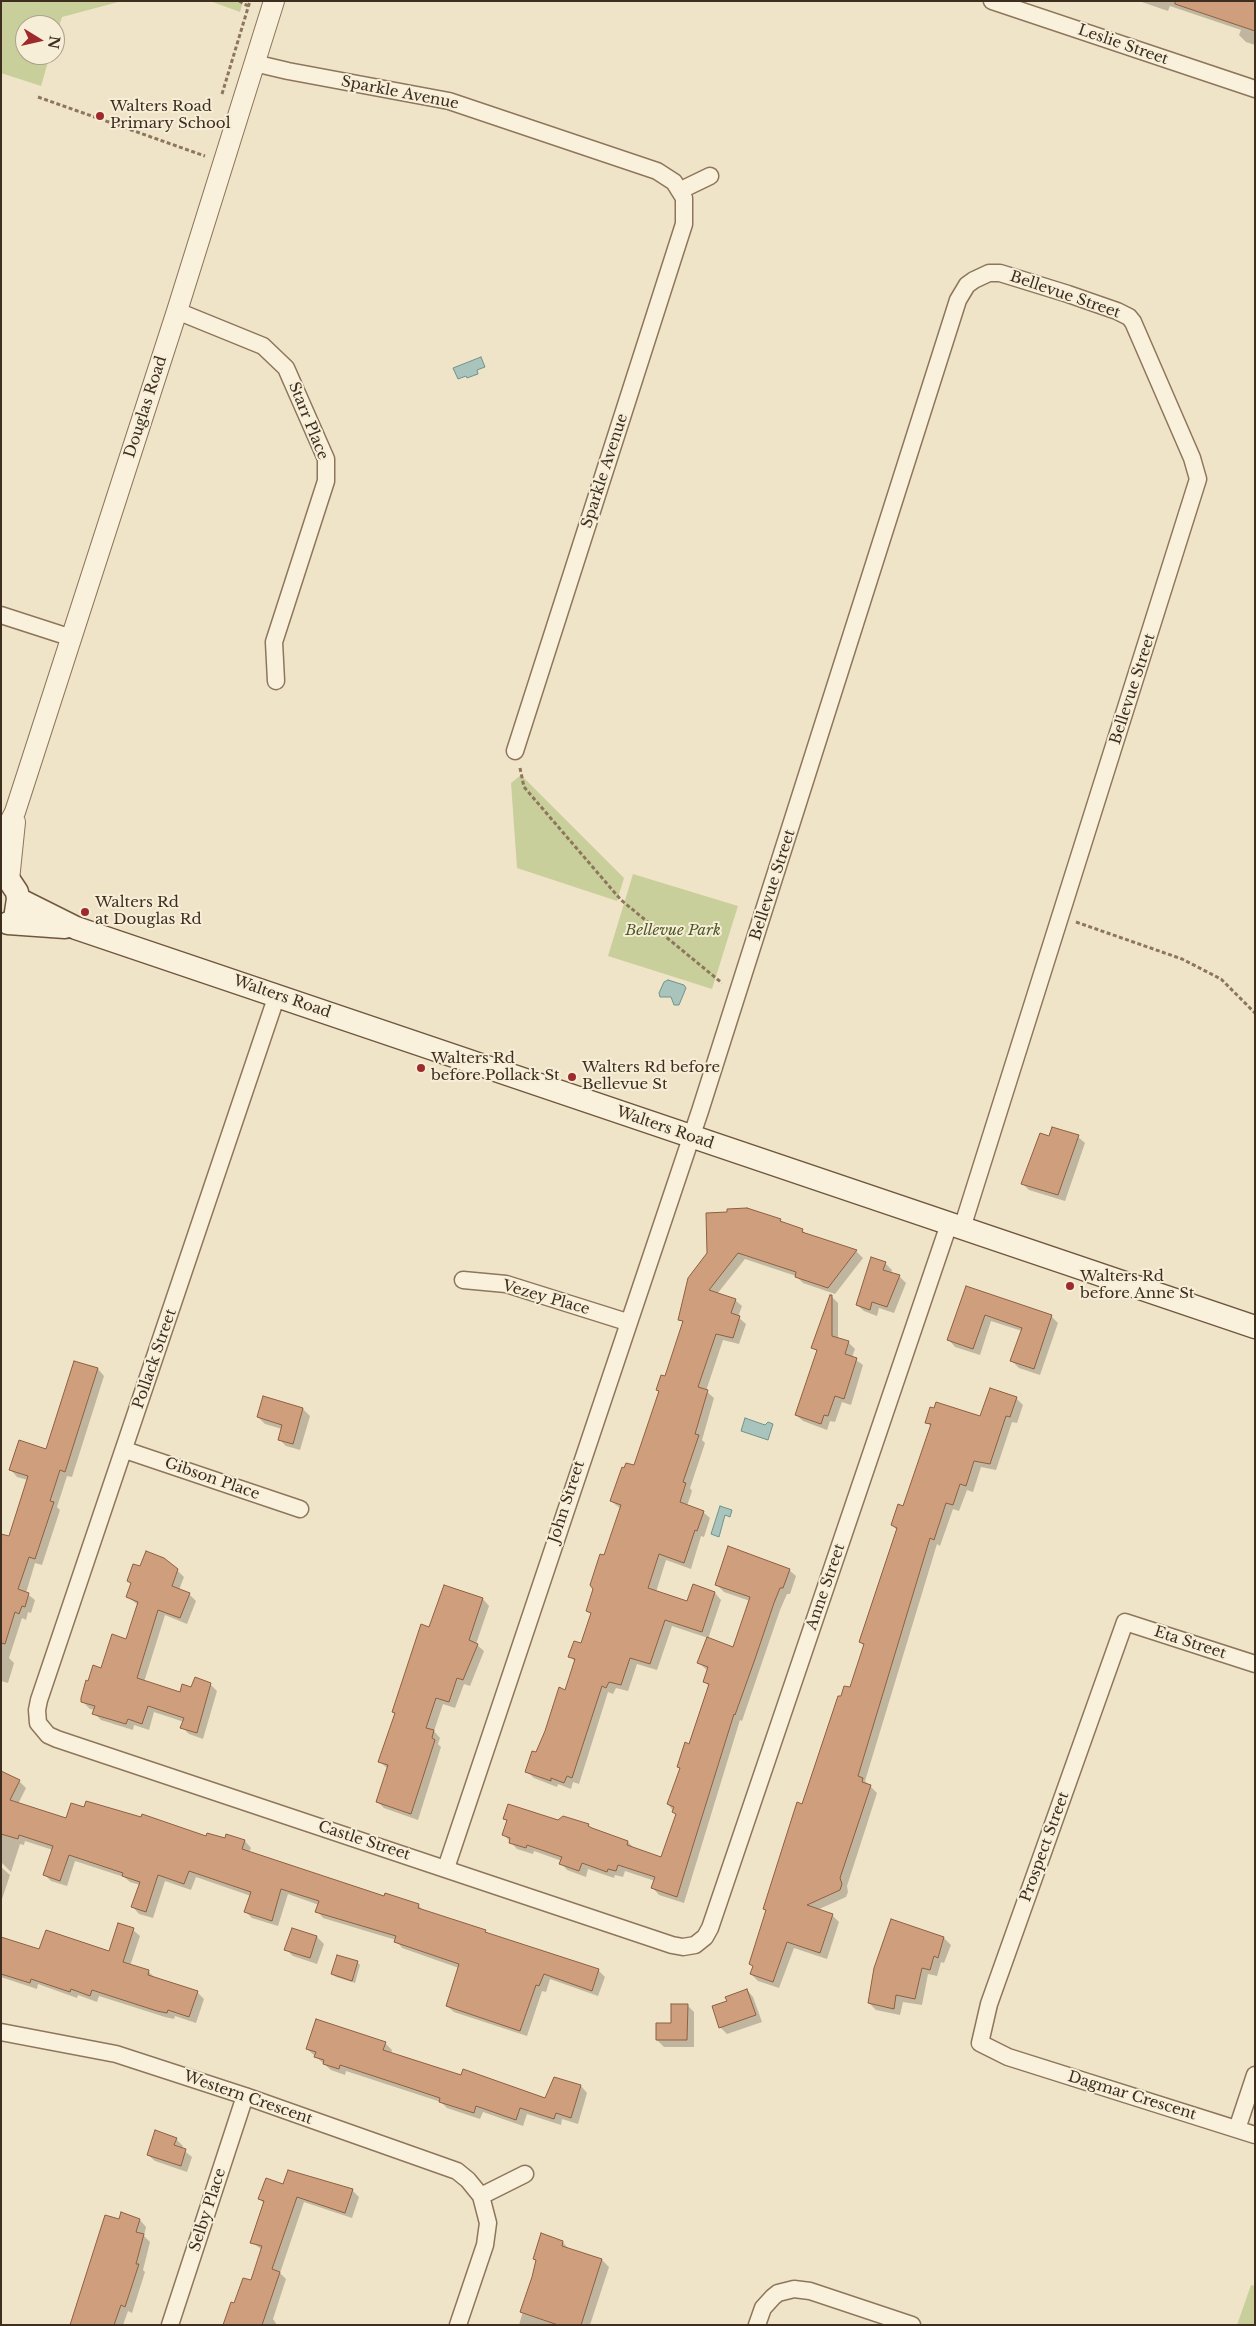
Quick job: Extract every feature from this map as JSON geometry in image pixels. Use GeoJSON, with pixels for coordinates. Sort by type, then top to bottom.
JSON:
{"type":"FeatureCollection","features":[{"type":"Feature","properties":{"kind":"main road"},"geometry":{"type":"LineString","coordinates":[[5,925],[18,908],[9,885]]}},
{"type":"Feature","properties":{"kind":"main road","name":"Walters Road"},"geometry":{"type":"LineString","coordinates":[[9,885],[76,928],[1255,1327]]}},
{"type":"Feature","properties":{"kind":"main road","name":"Walters Road"},"geometry":{"type":"LineString","coordinates":[[5,925],[76,928]]}},
{"type":"Feature","properties":{"kind":"street","name":"Douglas Road"},"geometry":{"type":"LineString","coordinates":[[1,838],[16,812],[177,311],[274,1]]}},
{"type":"Feature","properties":{"kind":"street","name":"Leslie Street"},"geometry":{"type":"LineString","coordinates":[[992,1],[1255,89]]}},
{"type":"Feature","properties":{"kind":"street","name":"Sparkle Avenue"},"geometry":{"type":"LineString","coordinates":[[254,63],[288,72],[449,101],[657,171],[674,182],[681,190],[685,210],[684,224],[516,751]]}},
{"type":"Feature","properties":{"kind":"street"},"geometry":{"type":"LineString","coordinates":[[681,190],[710,176]]}},
{"type":"Feature","properties":{"kind":"street","name":"Bellevue Street"},"geometry":{"type":"LineString","coordinates":[[691,1137],[738,996],[958,300],[967,285],[989,273],[1012,276],[1117,311],[1129,317],[1133,322],[1197,472],[1197,486],[1061,916],[956,1226]]}},
{"type":"Feature","properties":{"kind":"street","name":"Starr Place"},"geometry":{"type":"LineString","coordinates":[[177,311],[263,346],[286,368],[326,459],[326,481],[274,642],[276,681]]}},
{"type":"Feature","properties":{"kind":"street"},"geometry":{"type":"LineString","coordinates":[[1,615],[72,638]]}},
{"type":"Feature","properties":{"kind":"street","name":"Douglas Road"},"geometry":{"type":"LineString","coordinates":[[9,885],[16,812]]}},
{"type":"Feature","properties":{"kind":"street","name":"Pollack Street"},"geometry":{"type":"LineString","coordinates":[[38,1723],[37,1710],[39,1700],[277,995]]}},
{"type":"Feature","properties":{"kind":"street","name":"John Street"},"geometry":{"type":"LineString","coordinates":[[446,1868],[627,1322],[691,1137]]}},
{"type":"Feature","properties":{"kind":"street","name":"Anne Street"},"geometry":{"type":"LineString","coordinates":[[695,1945],[705,1936],[710,1928],[956,1226]]}},
{"type":"Feature","properties":{"kind":"street","name":"Vezey Place"},"geometry":{"type":"LineString","coordinates":[[463,1280],[506,1284],[627,1322]]}},
{"type":"Feature","properties":{"kind":"street","name":"Gibson Place"},"geometry":{"type":"LineString","coordinates":[[124,1450],[300,1509]]}},
{"type":"Feature","properties":{"kind":"street","name":"Eta Street"},"geometry":{"type":"LineString","coordinates":[[1125,1622],[1255,1664]]}},
{"type":"Feature","properties":{"kind":"street","name":"Prospect Street"},"geometry":{"type":"LineString","coordinates":[[1008,2057],[980,2043],[988,2004],[1125,1622]]}},
{"type":"Feature","properties":{"kind":"street","name":"Castle Street"},"geometry":{"type":"LineString","coordinates":[[38,1723],[48,1735],[672,1946],[695,1945]]}},
{"type":"Feature","properties":{"kind":"street","name":"Western Crescent"},"geometry":{"type":"LineString","coordinates":[[1,2032],[116,2054],[245,2096],[443,2165],[468,2180],[481,2196],[486,2210],[487,2234],[458,2325]]}},
{"type":"Feature","properties":{"kind":"street","name":"Dagmar Crescent"},"geometry":{"type":"LineString","coordinates":[[1008,2057],[1255,2135]]}},
{"type":"Feature","properties":{"kind":"street"},"geometry":{"type":"LineString","coordinates":[[1237,2128],[1255,2075]]}},
{"type":"Feature","properties":{"kind":"street","name":"Selby Place"},"geometry":{"type":"LineString","coordinates":[[170,2325],[245,2096]]}},
{"type":"Feature","properties":{"kind":"street"},"geometry":{"type":"LineString","coordinates":[[481,2196],[525,2174]]}},
{"type":"Feature","properties":{"kind":"street"},"geometry":{"type":"LineString","coordinates":[[757,2325],[763,2308],[772,2297],[778,2293],[794,2289],[810,2291],[912,2325]]}},
{"type":"Feature","properties":{"kind":"path"},"geometry":{"type":"LineString","coordinates":[[239,1],[248,6]]}},
{"type":"Feature","properties":{"kind":"path"},"geometry":{"type":"LineString","coordinates":[[220,99],[250,1]]}},
{"type":"Feature","properties":{"kind":"path"},"geometry":{"type":"LineString","coordinates":[[38,97],[203,155],[206,146]]}},
{"type":"Feature","properties":{"kind":"path"},"geometry":{"type":"LineString","coordinates":[[516,751],[524,787],[621,900],[738,996]]}},
{"type":"Feature","properties":{"kind":"path"},"geometry":{"type":"LineString","coordinates":[[1061,916],[1190,963],[1221,978],[1255,1013]]}},
{"type":"Feature","properties":{"kind":"green space"},"geometry":{"type":"Polygon","coordinates":[[[1,1],[122,1],[65,16],[15,15],[15,65],[47,65],[41,86],[1,73],[1,1]]]}},
{"type":"Feature","properties":{"kind":"green space"},"geometry":{"type":"Polygon","coordinates":[[[210,1],[243,1],[240,12],[210,1]]]}},
{"type":"Feature","properties":{"kind":"green space"},"geometry":{"type":"Polygon","coordinates":[[[521,775],[624,878],[617,901],[517,868],[511,783],[521,775]]]}},
{"type":"Feature","properties":{"kind":"green space","name":"Bellevue Park"},"geometry":{"type":"Polygon","coordinates":[[[633,874],[738,906],[712,989],[608,956],[633,874]]]}},
{"type":"Feature","properties":{"kind":"green space"},"geometry":{"type":"Polygon","coordinates":[[[1251,2285],[1255,2286],[1255,2325],[1237,2325],[1251,2285]]]}},
{"type":"Feature","properties":{"kind":"water"},"geometry":{"type":"Polygon","coordinates":[[[481,357],[485,367],[477,370],[478,374],[458,379],[453,368],[481,357]]]}},
{"type":"Feature","properties":{"kind":"water"},"geometry":{"type":"Polygon","coordinates":[[[668,980],[684,985],[686,988],[679,1005],[674,1005],[671,997],[660,997],[659,993],[664,982],[668,980]]]}},
{"type":"Feature","properties":{"kind":"water"},"geometry":{"type":"Polygon","coordinates":[[[745,1418],[765,1425],[768,1422],[773,1424],[768,1440],[741,1431],[745,1418]]]}},
{"type":"Feature","properties":{"kind":"water"},"geometry":{"type":"Polygon","coordinates":[[[720,1506],[732,1510],[730,1517],[725,1515],[719,1537],[711,1534],[720,1506]]]}},
{"type":"Feature","properties":{"kind":"building"},"geometry":{"type":"Polygon","coordinates":[[[1175,1],[1255,1],[1255,31],[1175,4],[1175,1]]]}},
{"type":"Feature","properties":{"kind":"building"},"geometry":{"type":"Polygon","coordinates":[[[1052,1127],[1079,1135],[1058,1195],[1021,1184],[1040,1133],[1049,1136],[1052,1127]]]}},
{"type":"Feature","properties":{"kind":"building"},"geometry":{"type":"Polygon","coordinates":[[[747,1208],[781,1219],[780,1221],[803,1229],[802,1232],[857,1250],[828,1288],[795,1277],[796,1272],[738,1253],[709,1290],[736,1299],[731,1313],[740,1316],[733,1338],[716,1334],[698,1387],[708,1390],[695,1434],[699,1435],[683,1482],[686,1483],[680,1502],[704,1511],[697,1531],[695,1530],[684,1563],[659,1554],[648,1588],[687,1601],[693,1584],[715,1592],[702,1632],[665,1620],[650,1664],[630,1658],[621,1685],[609,1682],[606,1688],[602,1686],[572,1778],[567,1776],[564,1783],[551,1778],[551,1781],[525,1772],[532,1751],[536,1752],[545,1731],[559,1687],[565,1690],[575,1659],[568,1657],[574,1641],[581,1643],[591,1613],[586,1611],[593,1589],[590,1585],[600,1554],[604,1555],[621,1505],[610,1501],[622,1467],[624,1468],[626,1463],[634,1465],[659,1391],[656,1390],[661,1375],[665,1376],[683,1321],[678,1320],[688,1278],[707,1253],[706,1213],[727,1212],[727,1209],[747,1208]]]}},
{"type":"Feature","properties":{"kind":"building"},"geometry":{"type":"Polygon","coordinates":[[[871,1257],[886,1262],[883,1270],[900,1275],[887,1307],[872,1302],[870,1310],[856,1305],[871,1257]]]}},
{"type":"Feature","properties":{"kind":"building"},"geometry":{"type":"Polygon","coordinates":[[[966,1286],[1052,1315],[1034,1369],[1010,1361],[1022,1328],[985,1315],[973,1349],[947,1340],[966,1286]]]}},
{"type":"Feature","properties":{"kind":"building"},"geometry":{"type":"Polygon","coordinates":[[[830,1295],[832,1295],[832,1336],[849,1341],[845,1354],[857,1358],[844,1399],[835,1396],[828,1416],[824,1415],[821,1424],[795,1415],[817,1350],[811,1348],[830,1295]]]}},
{"type":"Feature","properties":{"kind":"building"},"geometry":{"type":"Polygon","coordinates":[[[74,1361],[98,1368],[65,1472],[60,1470],[50,1501],[54,1502],[35,1559],[29,1557],[18,1589],[29,1593],[25,1607],[22,1606],[19,1614],[15,1612],[5,1644],[1,1643],[1,1534],[9,1536],[28,1476],[9,1470],[19,1440],[46,1449],[74,1361]]]}},
{"type":"Feature","properties":{"kind":"building"},"geometry":{"type":"Polygon","coordinates":[[[990,1388],[1017,1397],[1010,1417],[1006,1416],[990,1464],[974,1461],[966,1486],[960,1484],[953,1505],[946,1503],[934,1540],[930,1538],[858,1776],[863,1778],[862,1782],[871,1785],[840,1878],[842,1884],[840,1890],[807,1905],[833,1914],[820,1953],[787,1942],[773,1982],[750,1974],[753,1966],[749,1964],[766,1910],[763,1909],[797,1802],[802,1804],[838,1696],[841,1696],[844,1686],[850,1687],[864,1644],[859,1642],[897,1528],[891,1525],[898,1504],[903,1506],[931,1424],[925,1423],[930,1407],[934,1408],[936,1402],[980,1416],[990,1388]]]}},
{"type":"Feature","properties":{"kind":"building"},"geometry":{"type":"Polygon","coordinates":[[[263,1396],[303,1408],[293,1444],[278,1440],[282,1425],[257,1417],[263,1396]]]}},
{"type":"Feature","properties":{"kind":"building"},"geometry":{"type":"Polygon","coordinates":[[[728,1546],[790,1569],[783,1588],[780,1588],[774,1603],[734,1714],[677,1897],[651,1888],[655,1877],[618,1865],[616,1871],[608,1869],[607,1872],[582,1863],[579,1871],[559,1864],[562,1857],[527,1845],[526,1848],[509,1843],[510,1838],[502,1835],[507,1820],[503,1819],[508,1804],[558,1820],[563,1816],[589,1824],[588,1826],[592,1828],[628,1841],[627,1845],[661,1857],[676,1814],[672,1812],[674,1807],[667,1804],[680,1768],[677,1767],[685,1742],[689,1744],[709,1684],[703,1682],[708,1667],[697,1663],[707,1637],[733,1647],[750,1597],[715,1585],[728,1546]]]}},
{"type":"Feature","properties":{"kind":"building"},"geometry":{"type":"Polygon","coordinates":[[[146,1551],[164,1558],[178,1569],[172,1586],[190,1593],[180,1618],[158,1610],[137,1678],[180,1692],[182,1684],[191,1687],[195,1677],[211,1683],[197,1733],[180,1728],[184,1718],[148,1706],[142,1724],[128,1719],[126,1724],[92,1714],[95,1706],[81,1702],[86,1680],[88,1681],[93,1665],[101,1668],[112,1634],[126,1639],[138,1602],[126,1597],[131,1583],[127,1581],[133,1564],[140,1566],[146,1551]]]}},
{"type":"Feature","properties":{"kind":"building"},"geometry":{"type":"Polygon","coordinates":[[[444,1585],[483,1598],[469,1640],[478,1644],[463,1680],[457,1678],[449,1702],[436,1698],[426,1728],[434,1730],[432,1738],[435,1740],[411,1814],[376,1802],[388,1765],[378,1762],[395,1713],[392,1712],[421,1624],[429,1627],[444,1585]]]}},
{"type":"Feature","properties":{"kind":"building"},"geometry":{"type":"Polygon","coordinates":[[[1,1771],[20,1780],[10,1800],[66,1818],[71,1803],[84,1807],[86,1801],[141,1817],[142,1814],[206,1836],[207,1833],[225,1838],[226,1834],[245,1840],[242,1849],[384,1896],[385,1893],[419,1904],[418,1908],[599,1969],[592,1991],[544,1974],[539,1986],[536,1985],[520,2031],[446,2006],[459,1964],[394,1942],[396,1936],[315,1912],[319,1901],[281,1889],[272,1921],[244,1912],[251,1892],[189,1871],[184,1884],[158,1875],[146,1912],[131,1907],[140,1882],[122,1876],[123,1873],[69,1855],[60,1881],[43,1875],[53,1846],[19,1835],[18,1839],[1,1834],[1,1771]]]}},
{"type":"Feature","properties":{"kind":"building"},"geometry":{"type":"Polygon","coordinates":[[[891,1919],[944,1937],[938,1958],[934,1956],[930,1970],[922,1968],[915,1999],[896,1995],[894,2009],[868,2003],[874,1968],[891,1919]]]}},
{"type":"Feature","properties":{"kind":"building"},"geometry":{"type":"Polygon","coordinates":[[[118,1923],[134,1928],[123,1962],[149,1970],[148,1975],[198,1991],[189,2017],[168,2010],[167,2013],[157,2011],[92,1990],[90,1996],[71,1989],[70,1992],[31,1979],[30,1983],[1,1974],[1,1937],[39,1949],[46,1930],[109,1951],[118,1923]]]}},
{"type":"Feature","properties":{"kind":"building"},"geometry":{"type":"Polygon","coordinates":[[[292,1928],[317,1936],[310,1958],[284,1950],[292,1928]]]}},
{"type":"Feature","properties":{"kind":"building"},"geometry":{"type":"Polygon","coordinates":[[[337,1955],[358,1961],[352,1981],[331,1974],[337,1955]]]}},
{"type":"Feature","properties":{"kind":"building"},"geometry":{"type":"Polygon","coordinates":[[[747,1989],[756,2015],[719,2028],[712,2006],[727,2001],[725,1997],[747,1989]]]}},
{"type":"Feature","properties":{"kind":"building"},"geometry":{"type":"Polygon","coordinates":[[[671,2004],[688,2004],[687,2040],[656,2040],[656,2023],[671,2023],[671,2004]]]}},
{"type":"Feature","properties":{"kind":"building"},"geometry":{"type":"Polygon","coordinates":[[[316,2019],[386,2042],[383,2050],[461,2075],[463,2069],[545,2098],[554,2077],[581,2085],[571,2118],[556,2113],[554,2119],[520,2108],[516,2120],[476,2106],[474,2113],[439,2102],[440,2098],[340,2065],[339,2069],[323,2064],[324,2060],[314,2057],[316,2052],[306,2049],[316,2019]]]}},
{"type":"Feature","properties":{"kind":"building"},"geometry":{"type":"Polygon","coordinates":[[[155,2130],[177,2138],[174,2145],[186,2149],[181,2166],[147,2155],[155,2130]]]}},
{"type":"Feature","properties":{"kind":"building"},"geometry":{"type":"Polygon","coordinates":[[[288,2170],[353,2189],[345,2213],[297,2197],[272,2269],[280,2272],[262,2325],[223,2325],[231,2302],[234,2303],[243,2278],[251,2280],[262,2246],[250,2243],[264,2201],[258,2199],[266,2178],[283,2184],[288,2170]]]}},
{"type":"Feature","properties":{"kind":"building"},"geometry":{"type":"Polygon","coordinates":[[[121,2212],[140,2219],[136,2232],[144,2234],[136,2264],[139,2264],[125,2307],[121,2305],[114,2325],[70,2325],[105,2215],[119,2219],[121,2212]]]}},
{"type":"Feature","properties":{"kind":"building"},"geometry":{"type":"Polygon","coordinates":[[[541,2233],[563,2241],[562,2246],[602,2259],[581,2325],[558,2325],[520,2312],[532,2277],[536,2260],[533,2259],[541,2233]]]}},
{"type":"Feature","properties":{"kind":"place","name":"Walters Road Primary School"},"geometry":{"type":"Point","coordinates":[100,116]}},
{"type":"Feature","properties":{"kind":"place","name":"Walters Rd at Douglas Rd"},"geometry":{"type":"Point","coordinates":[85,912]}},
{"type":"Feature","properties":{"kind":"place","name":"Walters Rd before Pollack St"},"geometry":{"type":"Point","coordinates":[421,1068]}},
{"type":"Feature","properties":{"kind":"place","name":"Walters Rd before Bellevue St"},"geometry":{"type":"Point","coordinates":[572,1077]}},
{"type":"Feature","properties":{"kind":"place","name":"Walters Rd before Anne St"},"geometry":{"type":"Point","coordinates":[1070,1286]}}]}
